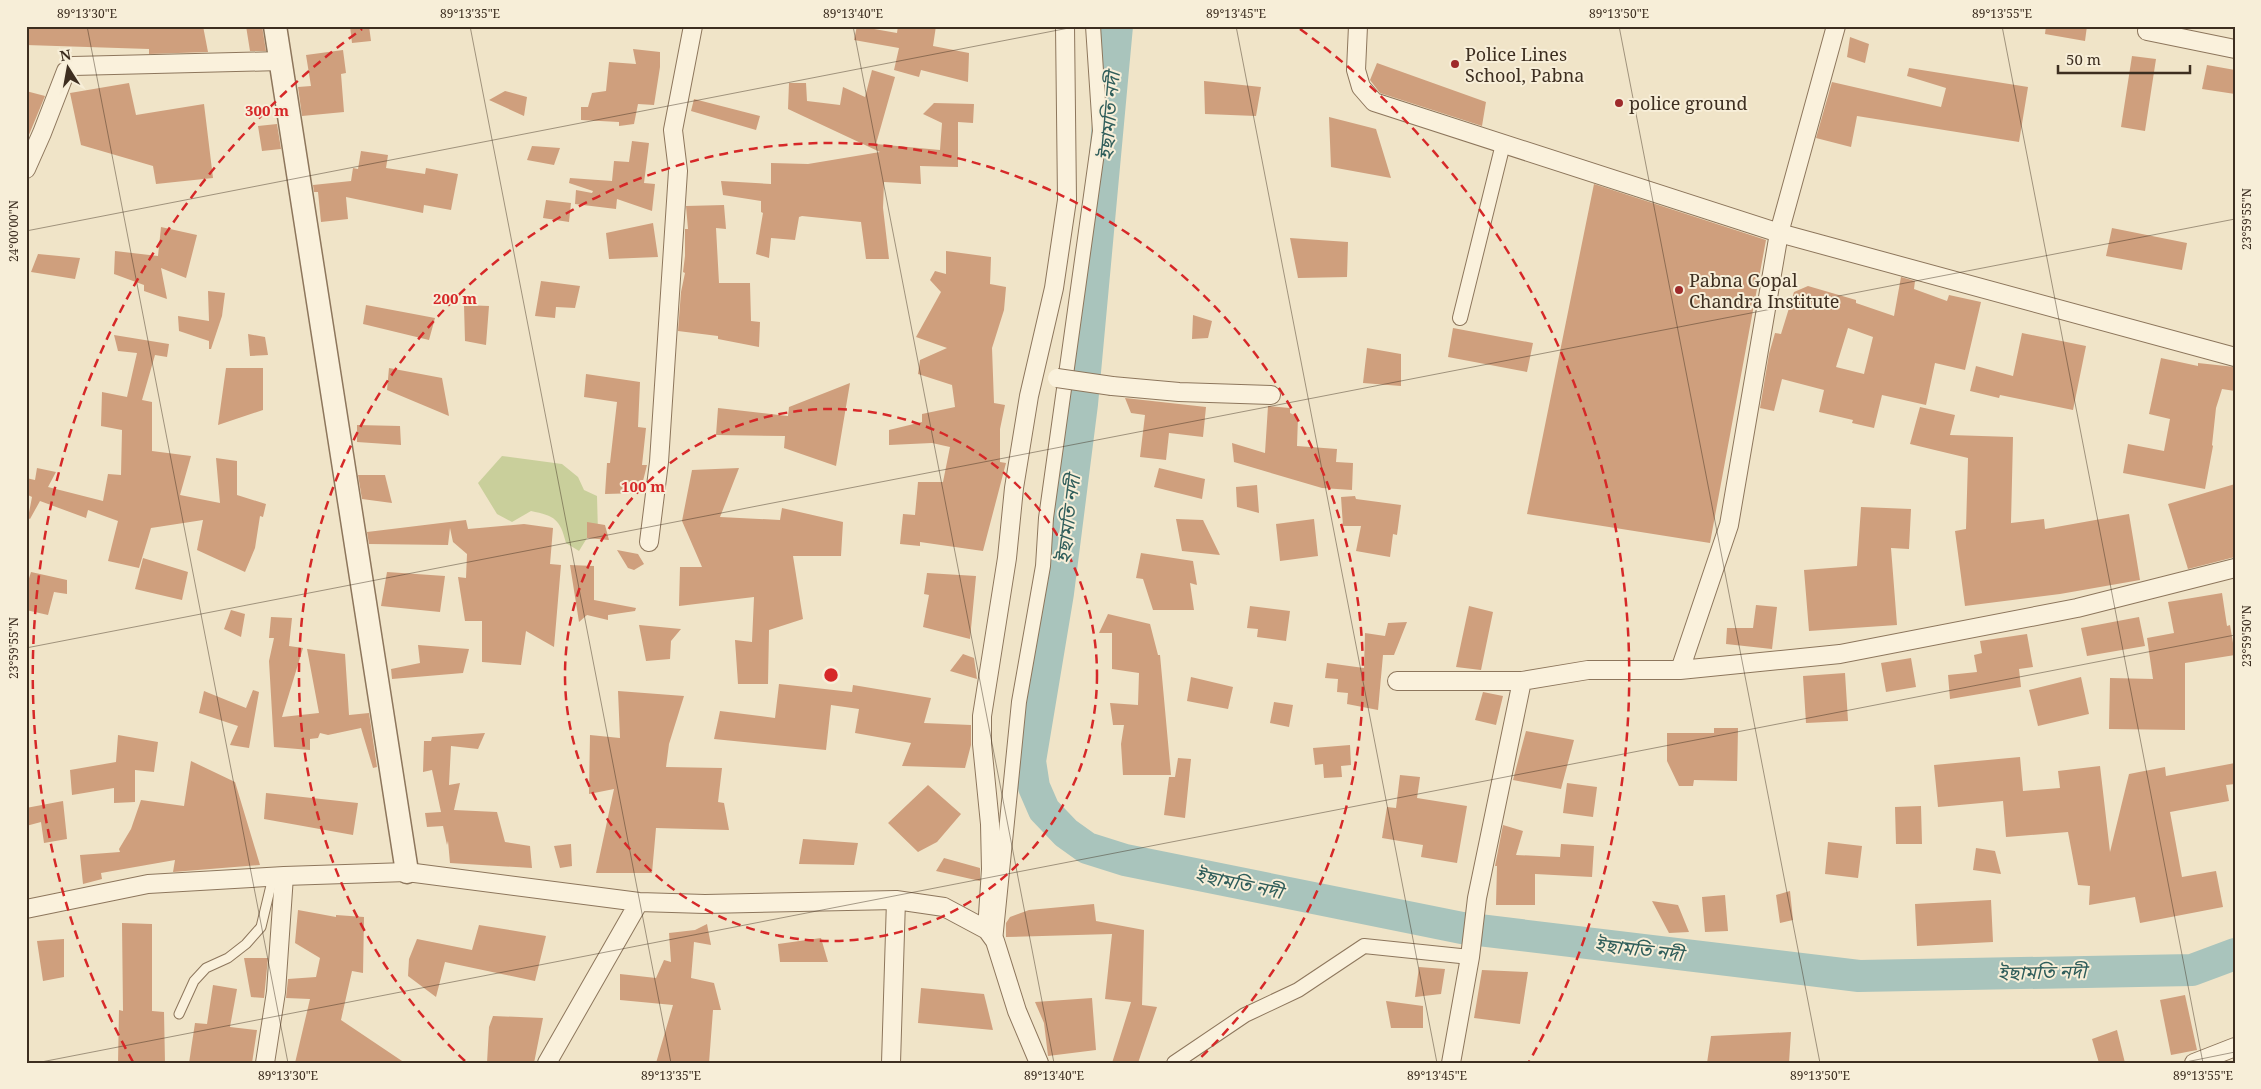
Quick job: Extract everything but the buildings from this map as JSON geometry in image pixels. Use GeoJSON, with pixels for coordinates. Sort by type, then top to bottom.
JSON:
{"type":"FeatureCollection","features":[{"type":"Feature","properties":{"kind":"street"},"geometry":{"type":"LineString","coordinates":[[275,26],[407,872]]}},
{"type":"Feature","properties":{"kind":"street"},"geometry":{"type":"LineString","coordinates":[[649,542],[659,462],[678,171],[673,130],[693,26]]}},
{"type":"Feature","properties":{"kind":"street"},"geometry":{"type":"LineString","coordinates":[[1040,1063],[1017,1012],[991,935],[990,824],[982,744],[982,716],[1007,558],[1014,488],[1034,375],[1054,288],[1067,200],[1065,26]]}},
{"type":"Feature","properties":{"kind":"street"},"geometry":{"type":"LineString","coordinates":[[991,935],[1019,702],[1043,566],[1046,518],[1100,131],[1093,26]]}},
{"type":"Feature","properties":{"kind":"street"},"geometry":{"type":"LineString","coordinates":[[1358,26],[1356,70],[1360,87],[1374,102],[1779,233],[2235,357]]}},
{"type":"Feature","properties":{"kind":"street"},"geometry":{"type":"LineString","coordinates":[[1680,670],[1729,525],[1779,233],[1836,26]]}},
{"type":"Feature","properties":{"kind":"street"},"geometry":{"type":"LineString","coordinates":[[2147,31],[2235,49]]}},
{"type":"Feature","properties":{"kind":"street"},"geometry":{"type":"LineString","coordinates":[[26,169],[66,71],[73,66],[280,61]]}},
{"type":"Feature","properties":{"kind":"street"},"geometry":{"type":"LineString","coordinates":[[1460,318],[1503,144]]}},
{"type":"Feature","properties":{"kind":"street"},"geometry":{"type":"LineString","coordinates":[[1034,375],[1112,386],[1179,392],[1271,395]]}},
{"type":"Feature","properties":{"kind":"street"},"geometry":{"type":"LineString","coordinates":[[1397,681],[1522,681],[1588,670],[1680,670],[1840,654],[2077,608],[2235,568]]}},
{"type":"Feature","properties":{"kind":"street"},"geometry":{"type":"LineString","coordinates":[[1452,1063],[1478,898],[1522,681]]}},
{"type":"Feature","properties":{"kind":"street"},"geometry":{"type":"LineString","coordinates":[[26,909],[148,884],[279,876],[407,872],[638,902],[705,904],[896,900],[944,907],[991,935]]}},
{"type":"Feature","properties":{"kind":"street"},"geometry":{"type":"LineString","coordinates":[[265,1063],[276,992],[279,876]]}},
{"type":"Feature","properties":{"kind":"street"},"geometry":{"type":"LineString","coordinates":[[891,1063],[896,900]]}},
{"type":"Feature","properties":{"kind":"street"},"geometry":{"type":"LineString","coordinates":[[547,1063],[638,902]]}},
{"type":"Feature","properties":{"kind":"street"},"geometry":{"type":"LineString","coordinates":[[1174,1063],[1244,1015],[1298,990],[1364,946],[1470,956]]}},
{"type":"Feature","properties":{"kind":"street"},"geometry":{"type":"LineString","coordinates":[[2194,1063],[2235,1047]]}},
{"type":"Feature","properties":{"kind":"lane"},"geometry":{"type":"LineString","coordinates":[[179,1014],[194,981],[206,968],[228,958],[246,944],[261,927],[279,876]]}},
{"type":"Feature","properties":{"kind":"green space"},"geometry":{"type":"Polygon","coordinates":[[[502,456],[562,464],[578,477],[584,490],[597,496],[598,533],[587,538],[579,551],[566,543],[559,524],[551,517],[531,511],[512,522],[497,514],[478,483],[502,456]]]}},
{"type":"Feature","properties":{"kind":"waterway","name":"ইছামতি নদী"},"geometry":{"type":"LineString","coordinates":[[1117,26],[1082,404],[1058,593],[1030,761],[1034,787],[1044,810],[1066,833],[1087,848],[1125,860],[1462,928],[1859,976],[2192,970],[2235,954]]}},
{"type":"Feature","properties":{"kind":"place","name":"Police Lines School, Pabna"},"geometry":{"type":"Point","coordinates":[1455,64]}},
{"type":"Feature","properties":{"kind":"place","name":"police ground"},"geometry":{"type":"Point","coordinates":[1619,103]}},
{"type":"Feature","properties":{"kind":"place","name":"Pabna Gopal Chandra Institute"},"geometry":{"type":"Point","coordinates":[1679,290]}}]}
